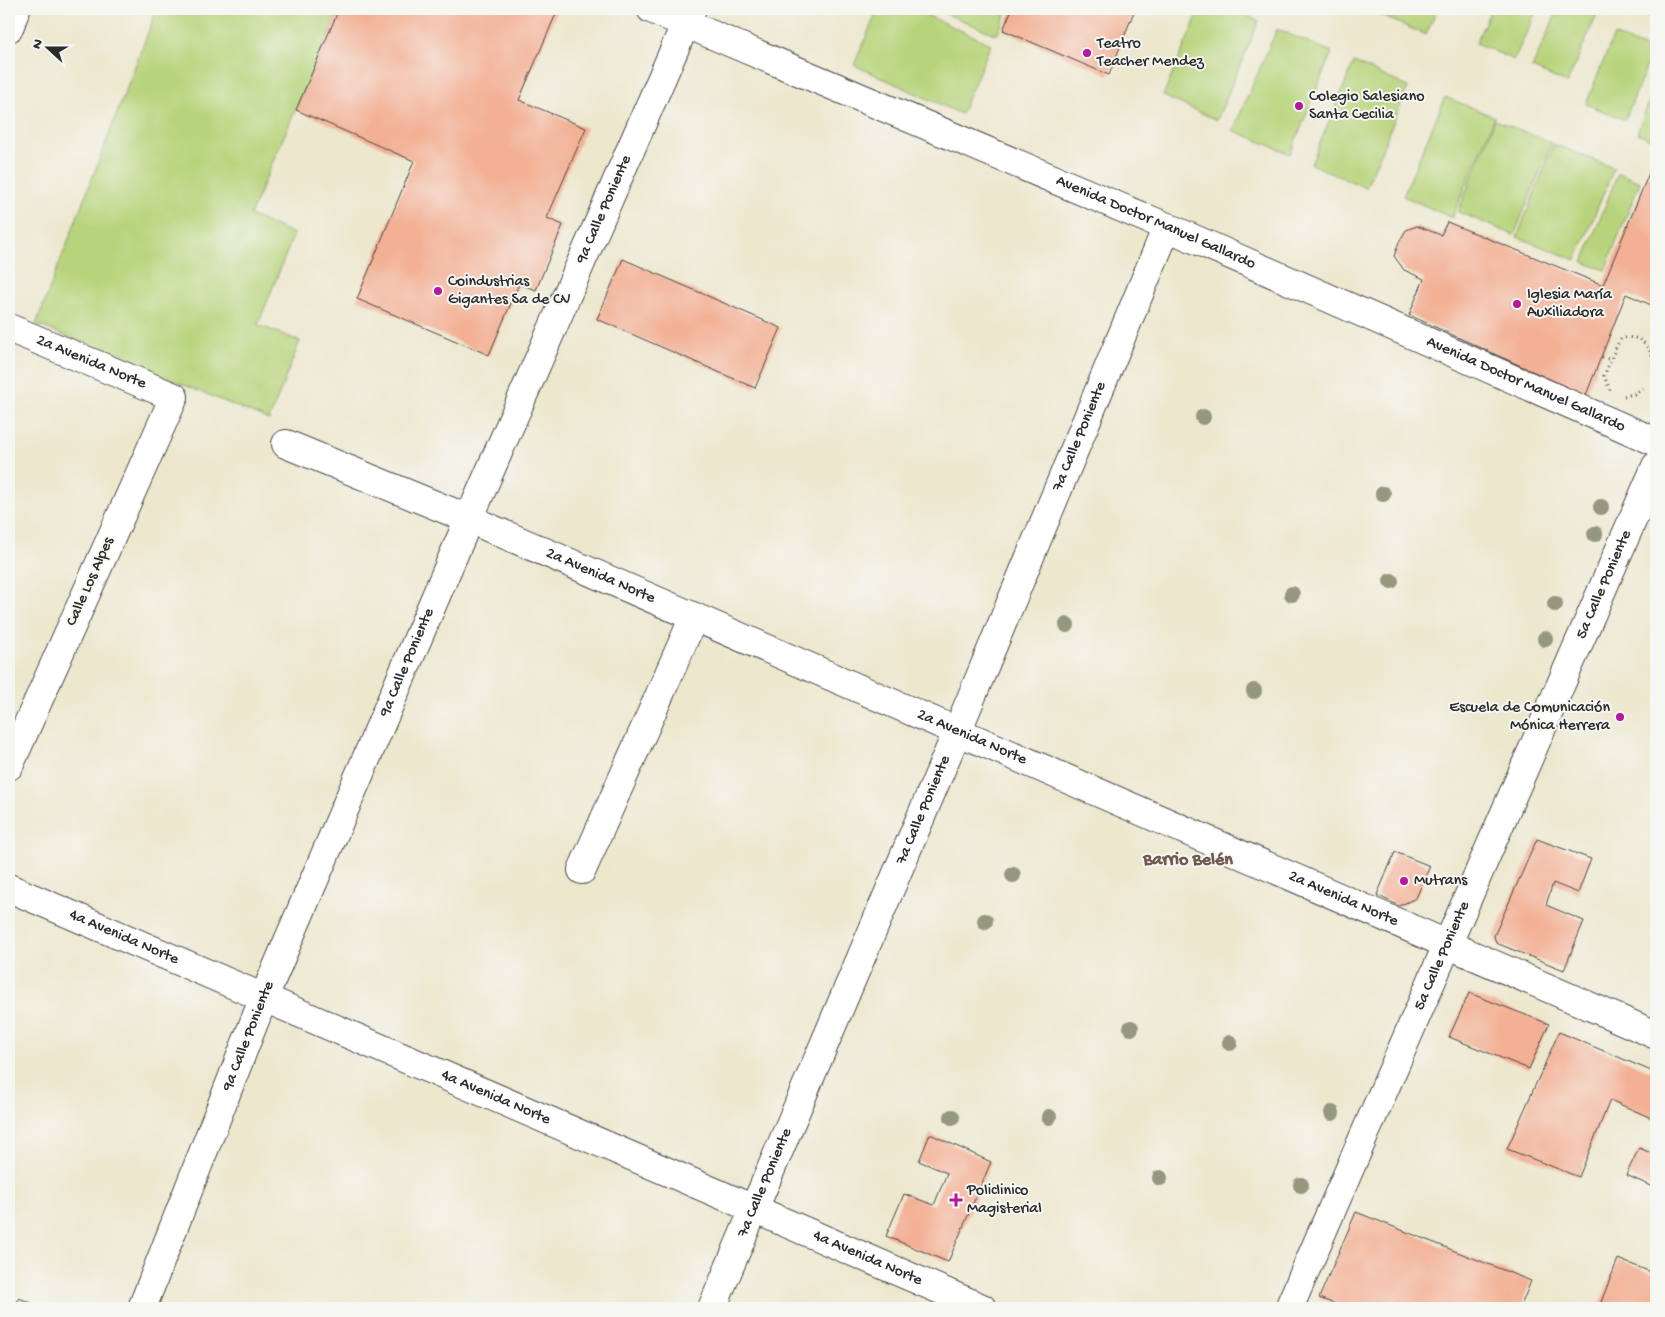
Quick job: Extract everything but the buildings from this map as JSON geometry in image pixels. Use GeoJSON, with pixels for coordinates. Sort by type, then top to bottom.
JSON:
{"type":"FeatureCollection","features":[{"type":"Feature","properties":{"kind":"street"},"geometry":{"type":"LineString","coordinates":[[9,28],[16,9]]}},
{"type":"Feature","properties":{"kind":"street","name":"Avenida Doctor Manuel Gallardo"},"geometry":{"type":"LineString","coordinates":[[651,9],[688,16],[1656,442]]}},
{"type":"Feature","properties":{"kind":"street","name":"9a Calle Poniente"},"geometry":{"type":"LineString","coordinates":[[142,1308],[264,997],[688,16]]}},
{"type":"Feature","properties":{"kind":"street","name":"7a Calle Poniente"},"geometry":{"type":"LineString","coordinates":[[712,1308],[957,732],[1167,227]]}},
{"type":"Feature","properties":{"kind":"street","name":"2a Avenida Norte"},"geometry":{"type":"LineString","coordinates":[[9,328],[174,397]]}},
{"type":"Feature","properties":{"kind":"street","name":"Calle Los Alpes"},"geometry":{"type":"LineString","coordinates":[[9,766],[174,397]]}},
{"type":"Feature","properties":{"kind":"street","name":"2a Avenida Norte"},"geometry":{"type":"LineString","coordinates":[[286,444],[469,519],[1656,1035]]}},
{"type":"Feature","properties":{"kind":"street","name":"5a Calle Poniente"},"geometry":{"type":"LineString","coordinates":[[1289,1308],[1656,466]]}},
{"type":"Feature","properties":{"kind":"street"},"geometry":{"type":"LineString","coordinates":[[582,870],[694,617]]}},
{"type":"Feature","properties":{"kind":"street","name":"4a Avenida Norte"},"geometry":{"type":"LineString","coordinates":[[9,888],[982,1308]]}},
{"type":"Feature","properties":{"kind":"path"},"geometry":{"type":"LineString","coordinates":[[1612,392],[1606,384],[1604,376],[1617,344],[1621,339],[1632,337],[1642,340],[1653,358],[1654,367]]}},
{"type":"Feature","properties":{"kind":"path"},"geometry":{"type":"LineString","coordinates":[[1602,357],[1611,360]]}},
{"type":"Feature","properties":{"kind":"path"},"geometry":{"type":"LineString","coordinates":[[1618,395],[1629,396],[1646,386]]}},
{"type":"Feature","properties":{"kind":"green space"},"geometry":{"type":"Polygon","coordinates":[[[157,9],[339,9],[250,215],[294,234],[258,325],[300,341],[269,420],[36,324],[157,9]]]}},
{"type":"Feature","properties":{"kind":"green space"},"geometry":{"type":"Polygon","coordinates":[[[878,9],[913,9],[991,44],[961,114],[854,65],[878,9]]]}},
{"type":"Feature","properties":{"kind":"green space"},"geometry":{"type":"Polygon","coordinates":[[[935,9],[1008,9],[997,35],[935,9]]]}},
{"type":"Feature","properties":{"kind":"green space"},"geometry":{"type":"Polygon","coordinates":[[[1200,9],[1230,9],[1259,21],[1217,120],[1163,96],[1200,9]]]}},
{"type":"Feature","properties":{"kind":"green space"},"geometry":{"type":"Polygon","coordinates":[[[1366,9],[1437,9],[1426,35],[1366,9]]]}},
{"type":"Feature","properties":{"kind":"green space"},"geometry":{"type":"Polygon","coordinates":[[[1491,9],[1537,9],[1514,60],[1476,43],[1491,9]]]}},
{"type":"Feature","properties":{"kind":"green space"},"geometry":{"type":"Polygon","coordinates":[[[1558,9],[1590,9],[1598,12],[1567,83],[1532,68],[1558,9]]]}},
{"type":"Feature","properties":{"kind":"green space"},"geometry":{"type":"Polygon","coordinates":[[[1277,29],[1332,52],[1290,154],[1233,130],[1277,29]]]}},
{"type":"Feature","properties":{"kind":"green space"},"geometry":{"type":"Polygon","coordinates":[[[1614,35],[1653,51],[1625,120],[1586,104],[1614,35]]]}},
{"type":"Feature","properties":{"kind":"green space"},"geometry":{"type":"Polygon","coordinates":[[[1354,62],[1408,87],[1366,188],[1311,164],[1354,62]]]}},
{"type":"Feature","properties":{"kind":"green space"},"geometry":{"type":"Polygon","coordinates":[[[1656,84],[1656,141],[1637,133],[1656,84]]]}},
{"type":"Feature","properties":{"kind":"green space"},"geometry":{"type":"Polygon","coordinates":[[[1445,97],[1495,117],[1452,218],[1403,196],[1445,97]]]}},
{"type":"Feature","properties":{"kind":"green space"},"geometry":{"type":"Polygon","coordinates":[[[1495,120],[1552,143],[1514,235],[1458,212],[1495,120]]]}},
{"type":"Feature","properties":{"kind":"green space"},"geometry":{"type":"Polygon","coordinates":[[[1554,144],[1614,168],[1576,260],[1517,237],[1554,144]]]}},
{"type":"Feature","properties":{"kind":"green space"},"geometry":{"type":"Polygon","coordinates":[[[1618,173],[1640,182],[1605,270],[1583,262],[1618,173]]]}},
{"type":"Feature","properties":{"kind":"place","name":"Teatro Teacher Mendez"},"geometry":{"type":"Point","coordinates":[1087,53]}},
{"type":"Feature","properties":{"kind":"place","name":"Colegio Salesiano Santa Cecilia"},"geometry":{"type":"Point","coordinates":[1299,106]}},
{"type":"Feature","properties":{"kind":"place","name":"Coindustrias Gigantes Sa de CV"},"geometry":{"type":"Point","coordinates":[438,291]}},
{"type":"Feature","properties":{"kind":"place","name":"Iglesia María Auxiliadora"},"geometry":{"type":"Point","coordinates":[1517,304]}},
{"type":"Feature","properties":{"kind":"place","name":"Escuela de Comunicación Mónica Herrera"},"geometry":{"type":"Point","coordinates":[1620,717]}},
{"type":"Feature","properties":{"kind":"place","name":"Mutrans"},"geometry":{"type":"Point","coordinates":[1404,881]}},
{"type":"Feature","properties":{"kind":"place","name":"Policlinico Magisterial"},"geometry":{"type":"Point","coordinates":[956,1200]}},
{"type":"Feature","properties":{"kind":"district","name":"Barrio Belén"},"geometry":{"type":"Point","coordinates":[1188,860]}}]}
